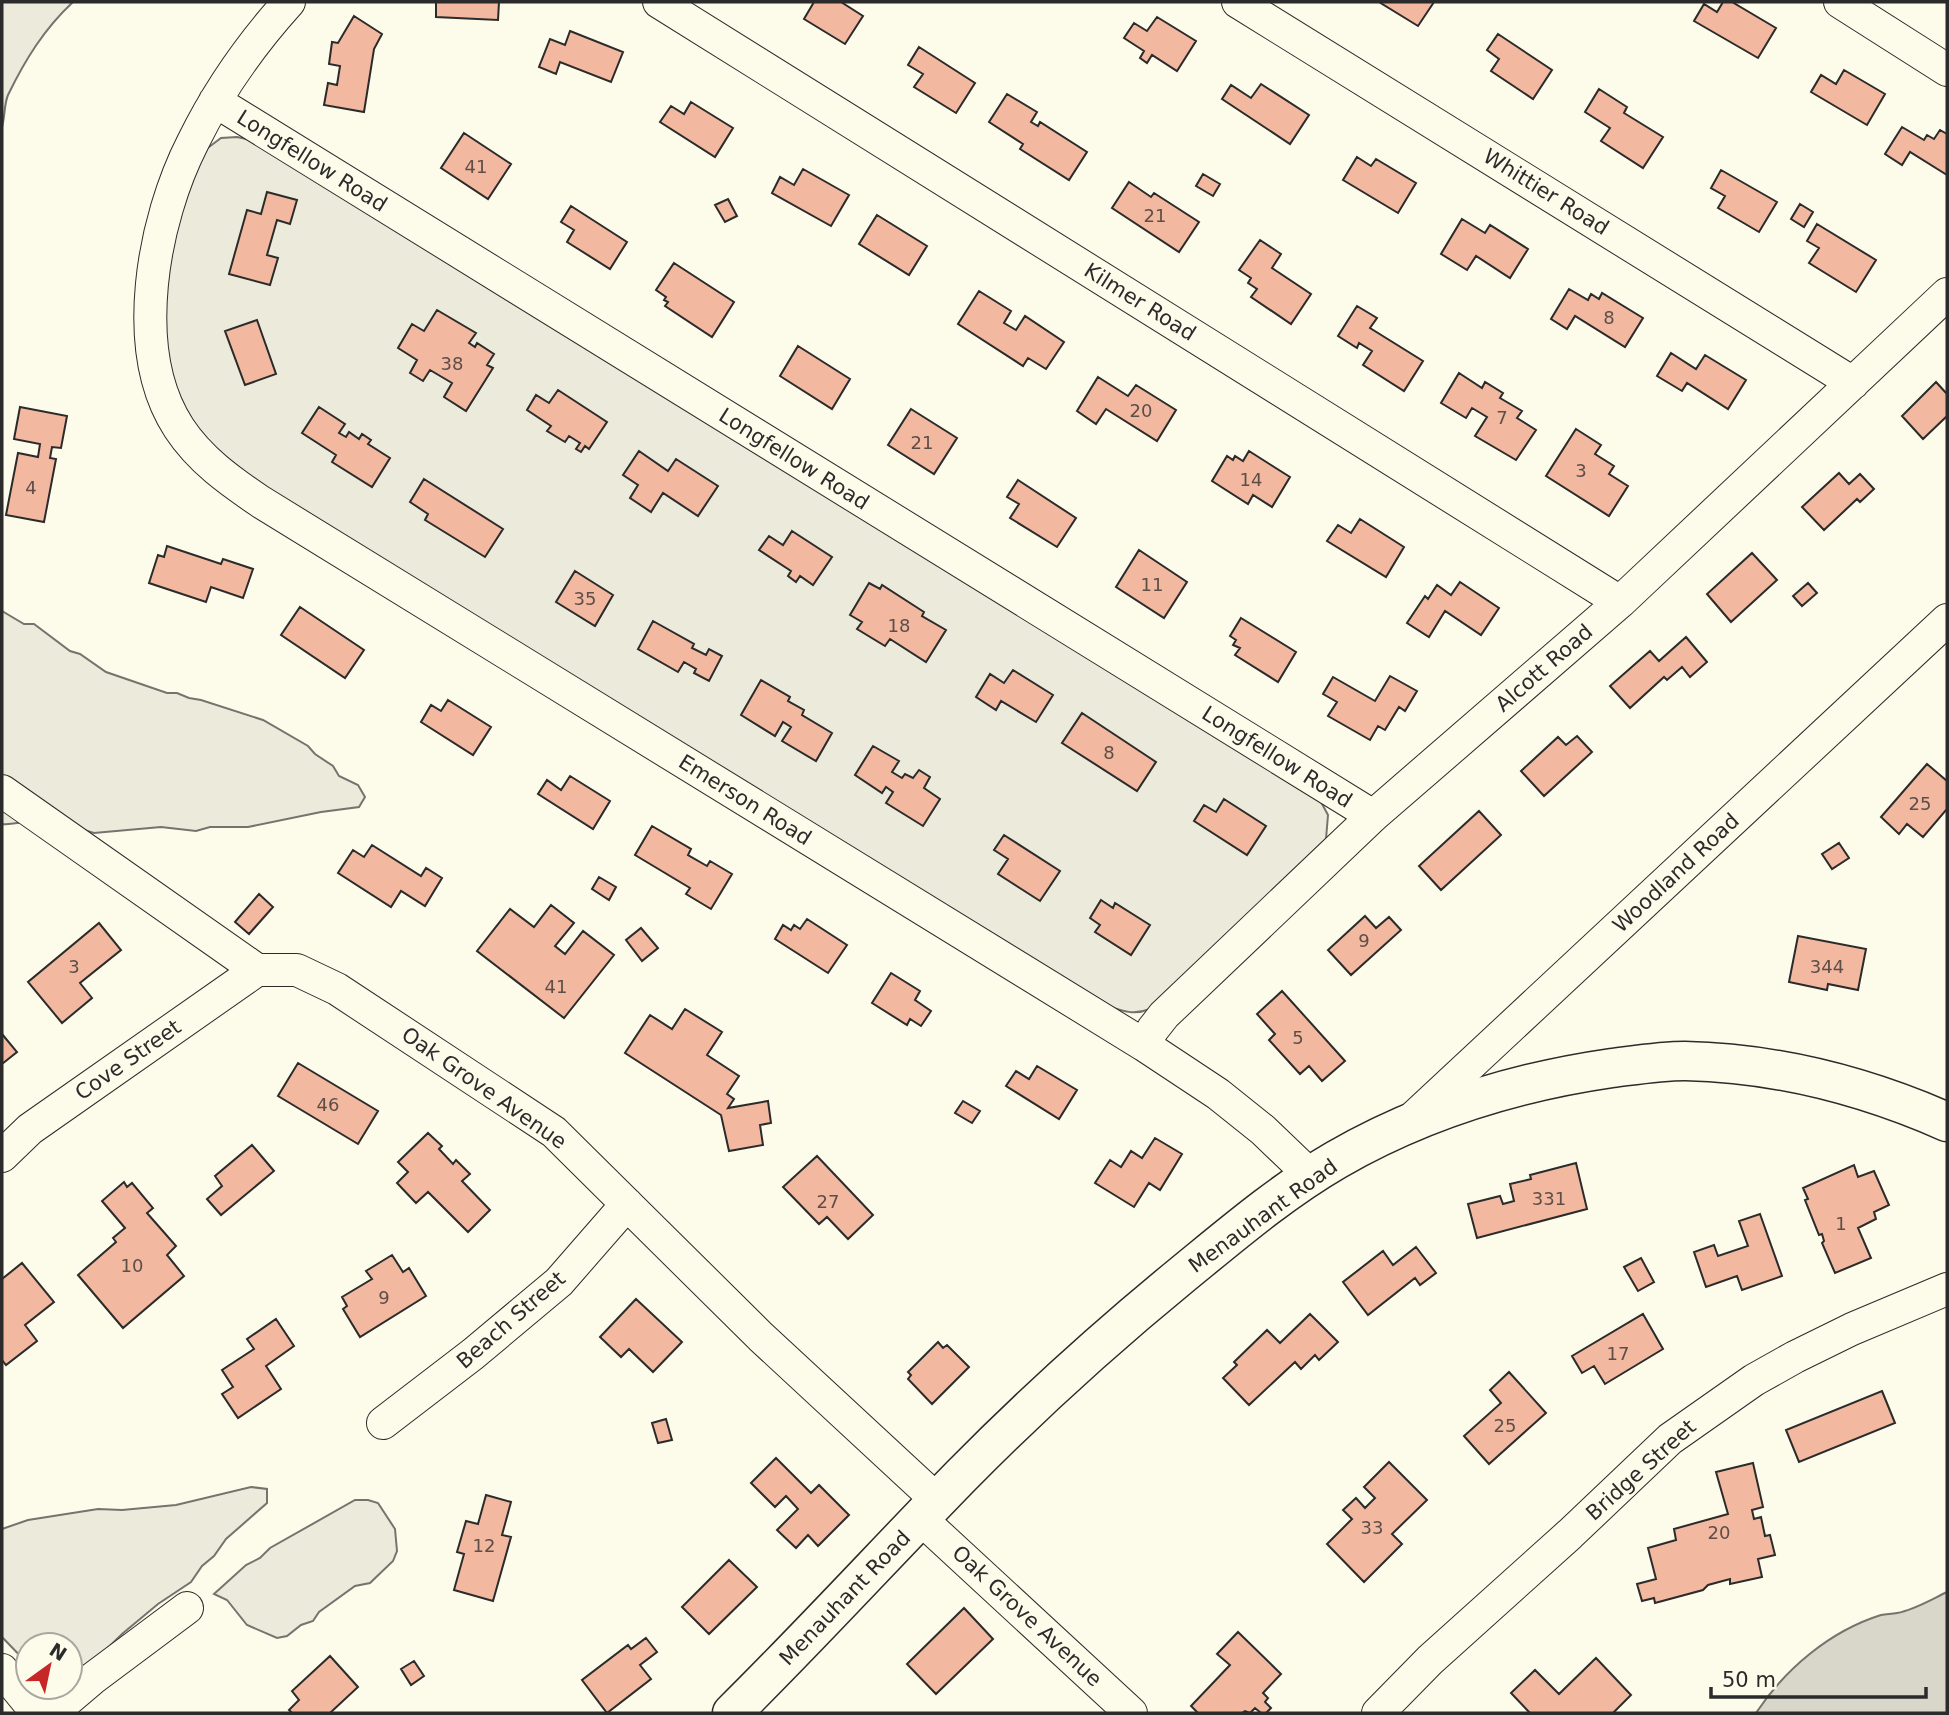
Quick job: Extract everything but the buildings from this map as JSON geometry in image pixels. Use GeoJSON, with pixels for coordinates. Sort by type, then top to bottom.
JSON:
{"type":"FeatureCollection","features":[{"type":"Feature","properties":{"kind":"main road","name":"Menauhant Road"},"geometry":{"type":"LineString","coordinates":[[732,1713],[1007,1431],[1090,1353],[1250,1220],[1311,1176],[1336,1160],[1405,1126],[1440,1110],[1507,1089],[1580,1073],[1681,1061],[1740,1065],[1844,1083],[1898,1101],[1947,1122]]}},
{"type":"Feature","properties":{"kind":"street","name":"Emerson Road"},"geometry":{"type":"LineString","coordinates":[[289,2],[251,46],[215,101],[192,143],[173,190],[158,251],[152,288],[151,328],[155,366],[166,405],[194,448],[220,474],[261,502],[1144,1045],[1217,1094],[1263,1130],[1311,1176]]}},
{"type":"Feature","properties":{"kind":"street","name":"Kilmer Road"},"geometry":{"type":"LineString","coordinates":[[659,2],[1620,602]]}},
{"type":"Feature","properties":{"kind":"street","name":"Whittier Road"},"geometry":{"type":"LineString","coordinates":[[1238,2],[1853,383]]}},
{"type":"Feature","properties":{"kind":"street"},"geometry":{"type":"LineString","coordinates":[[1840,2],[1947,69]]}},
{"type":"Feature","properties":{"kind":"street","name":"Longfellow Road"},"geometry":{"type":"LineString","coordinates":[[215,101],[1373,817]]}},
{"type":"Feature","properties":{"kind":"street","name":"Alcott Road"},"geometry":{"type":"LineString","coordinates":[[1144,1045],[1164,1015],[1373,817],[1620,602],[1947,294]]}},
{"type":"Feature","properties":{"kind":"street","name":"Woodland Road"},"geometry":{"type":"LineString","coordinates":[[1405,1126],[1947,620]]}},
{"type":"Feature","properties":{"kind":"street"},"geometry":{"type":"LineString","coordinates":[[2,791],[257,970]]}},
{"type":"Feature","properties":{"kind":"street","name":"Cove Street"},"geometry":{"type":"LineString","coordinates":[[2,1156],[30,1129],[257,970]]}},
{"type":"Feature","properties":{"kind":"street","name":"Oak Grove Avenue"},"geometry":{"type":"LineString","coordinates":[[257,970],[297,970],[337,989],[554,1132],[761,1336],[1131,1713]]}},
{"type":"Feature","properties":{"kind":"street","name":"Beach Street"},"geometry":{"type":"LineString","coordinates":[[383,1423],[473,1354],[559,1282],[627,1204]]}},
{"type":"Feature","properties":{"kind":"street","name":"Bridge Street"},"geometry":{"type":"LineString","coordinates":[[1378,1713],[1430,1660],[1670,1439],[1754,1380],[1795,1357],[1852,1329],[1947,1289]]}},
{"type":"Feature","properties":{"kind":"street"},"geometry":{"type":"LineString","coordinates":[[52,1713],[92,1679],[187,1608]]}},
{"type":"Feature","properties":{"kind":"street"},"geometry":{"type":"LineString","coordinates":[[2,1670],[37,1713]]}},
{"type":"Feature","properties":{"kind":"shaded area"},"geometry":{"type":"Polygon","coordinates":[[[2,2],[73,2],[44,34],[21,70],[7,99],[2,127],[2,2]]]}},
{"type":"Feature","properties":{"kind":"shaded area"},"geometry":{"type":"Polygon","coordinates":[[[221,138],[251,140],[1321,802],[1328,815],[1326,839],[1150,1009],[1135,1012],[1116,1009],[267,490],[208,442],[183,408],[162,348],[167,257],[201,153],[221,138]]]}},
{"type":"Feature","properties":{"kind":"shaded area"},"geometry":{"type":"Polygon","coordinates":[[[2,611],[24,624],[34,624],[70,651],[80,654],[106,672],[167,693],[177,693],[263,720],[308,746],[333,766],[339,776],[358,785],[365,797],[359,807],[248,827],[210,827],[196,831],[161,827],[94,833],[41,822],[2,824],[2,611]]]}},
{"type":"Feature","properties":{"kind":"shaded area"},"geometry":{"type":"Polygon","coordinates":[[[251,1487],[267,1489],[267,1503],[226,1539],[191,1582],[158,1604],[122,1634],[84,1671],[84,1631],[14,1631],[14,1649],[2,1637],[2,1529],[28,1520],[98,1509],[122,1510],[176,1505],[251,1487]]]}},
{"type":"Feature","properties":{"kind":"shaded area"},"geometry":{"type":"Polygon","coordinates":[[[355,1500],[378,1503],[395,1529],[397,1551],[393,1561],[370,1583],[355,1586],[319,1612],[313,1621],[301,1625],[287,1636],[277,1638],[247,1625],[227,1600],[214,1594],[270,1548],[355,1500]]]}},
{"type":"Feature","properties":{"kind":"shaded area"},"geometry":{"type":"Polygon","coordinates":[[[1947,1592],[1947,1713],[1756,1713],[1781,1681],[1827,1641],[1862,1622],[1910,1609],[1947,1592]]]}}]}
